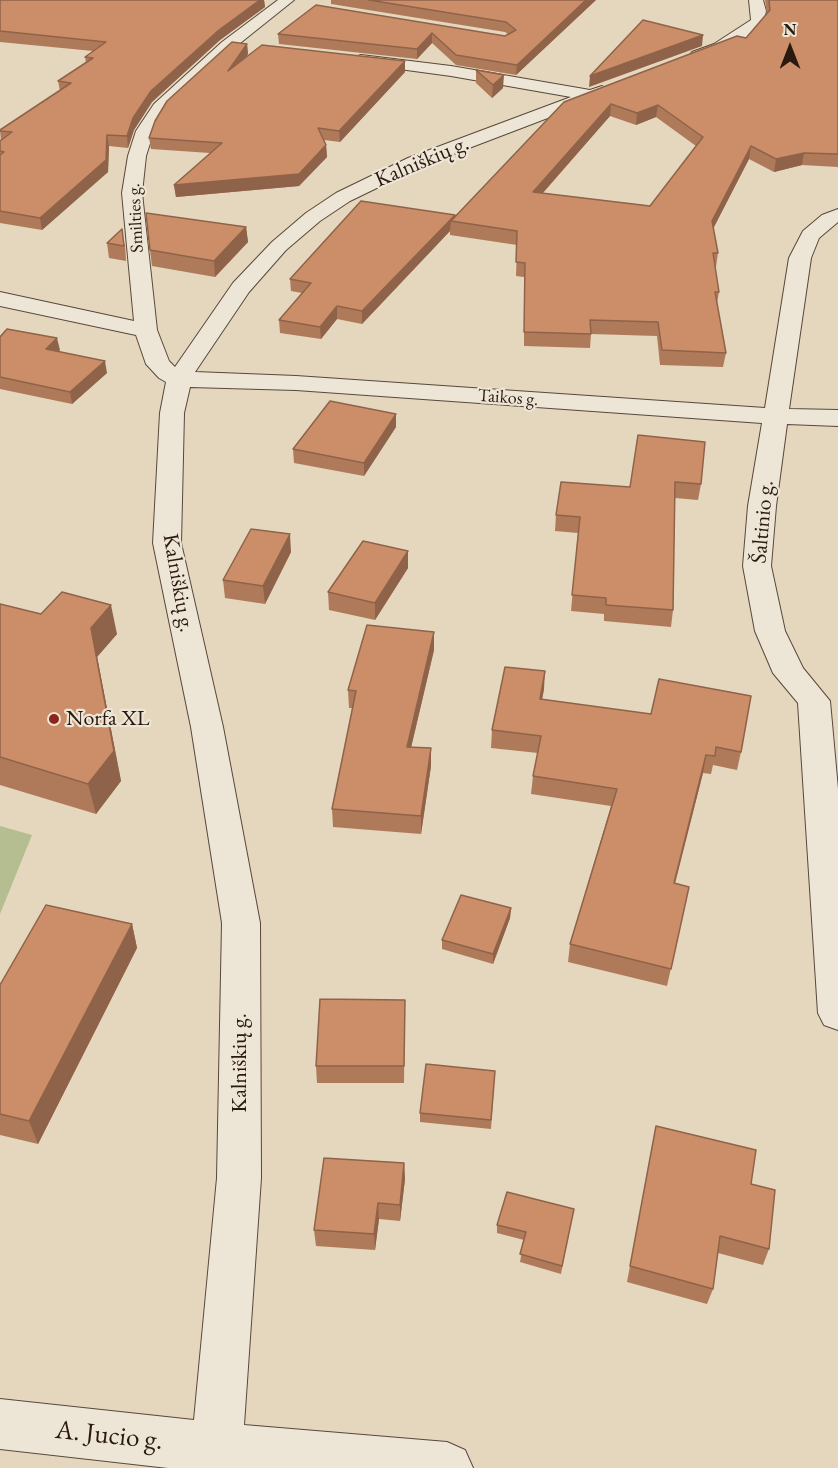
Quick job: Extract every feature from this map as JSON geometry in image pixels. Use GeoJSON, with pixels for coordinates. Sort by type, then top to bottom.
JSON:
{"type":"FeatureCollection","features":[{"type":"Feature","properties":{"kind":"street"},"geometry":{"type":"LineString","coordinates":[[258,0],[291,3]]}},
{"type":"Feature","properties":{"kind":"street"},"geometry":{"type":"LineString","coordinates":[[679,63],[720,47],[749,30],[758,21],[759,10],[756,0]]}},
{"type":"Feature","properties":{"kind":"street","name":"Smilties g."},"geometry":{"type":"LineString","coordinates":[[179,379],[167,373],[158,364],[146,330],[132,194],[136,156],[145,131],[160,108],[228,45],[291,3]]}},
{"type":"Feature","properties":{"kind":"street"},"geometry":{"type":"LineString","coordinates":[[228,45],[251,48]]}},
{"type":"Feature","properties":{"kind":"street"},"geometry":{"type":"LineString","coordinates":[[345,58],[451,71],[591,95]]}},
{"type":"Feature","properties":{"kind":"street","name":"Kalniškių g."},"geometry":{"type":"LineString","coordinates":[[216,1458],[239,1178],[241,923],[207,727],[167,543],[172,413],[179,379],[241,288],[279,246],[313,217],[343,197],[405,166],[624,83]]}},
{"type":"Feature","properties":{"kind":"street","name":"Šaltinio g."},"geometry":{"type":"LineString","coordinates":[[838,215],[829,219],[810,235],[800,258],[776,416],[757,566],[770,631],[789,673],[826,704],[838,1013]]}},
{"type":"Feature","properties":{"kind":"street"},"geometry":{"type":"LineString","coordinates":[[0,299],[146,330]]}},
{"type":"Feature","properties":{"kind":"street","name":"Taikos g."},"geometry":{"type":"LineString","coordinates":[[179,379],[296,383],[776,416],[838,418]]}},
{"type":"Feature","properties":{"kind":"street","name":"A. Jucio g."},"geometry":{"type":"LineString","coordinates":[[0,1424],[216,1458],[447,1468]]}},
{"type":"Feature","properties":{"kind":"green space"},"geometry":{"type":"Polygon","coordinates":[[[0,826],[32,835],[0,914],[0,826]]]}},
{"type":"Feature","properties":{"kind":"building"},"geometry":{"type":"Polygon","coordinates":[[[0,0],[260,0],[219,30],[151,91],[133,118],[127,136],[107,135],[106,160],[40,218],[0,211],[0,155],[4,152],[0,151],[0,141],[12,132],[0,130],[71,83],[58,81],[93,58],[85,57],[106,42],[0,31],[0,0]]]}},
{"type":"Feature","properties":{"kind":"building"},"geometry":{"type":"Polygon","coordinates":[[[369,0],[586,0],[517,65],[456,55],[432,33],[417,49],[278,34],[316,5],[505,36],[516,30],[506,22],[369,0]]]}},
{"type":"Feature","properties":{"kind":"building"},"geometry":{"type":"Polygon","coordinates":[[[769,0],[838,0],[838,154],[804,153],[776,159],[751,146],[712,221],[718,253],[713,253],[719,292],[715,292],[726,353],[662,350],[658,322],[590,320],[591,334],[524,332],[525,263],[516,262],[517,231],[451,221],[564,102],[737,36],[746,38],[770,10],[769,0]],[[611,104],[533,192],[650,206],[703,137],[658,105],[637,113],[611,104]]]}},
{"type":"Feature","properties":{"kind":"building"},"geometry":{"type":"Polygon","coordinates":[[[643,20],[703,35],[590,76],[643,20]]]}},
{"type":"Feature","properties":{"kind":"building"},"geometry":{"type":"Polygon","coordinates":[[[232,42],[247,44],[228,71],[262,45],[405,61],[339,131],[318,128],[326,145],[299,174],[174,185],[222,143],[149,138],[155,121],[167,101],[232,42]]]}},
{"type":"Feature","properties":{"kind":"building"},"geometry":{"type":"Polygon","coordinates":[[[476,70],[504,75],[493,85],[476,70]]]}},
{"type":"Feature","properties":{"kind":"building"},"geometry":{"type":"Polygon","coordinates":[[[361,201],[455,215],[362,311],[337,306],[320,327],[279,320],[311,283],[290,279],[361,201]]]}},
{"type":"Feature","properties":{"kind":"building"},"geometry":{"type":"Polygon","coordinates":[[[146,213],[246,227],[214,261],[150,250],[146,213]]]}},
{"type":"Feature","properties":{"kind":"building"},"geometry":{"type":"Polygon","coordinates":[[[122,229],[124,246],[107,243],[122,229]]]}},
{"type":"Feature","properties":{"kind":"building"},"geometry":{"type":"Polygon","coordinates":[[[7,329],[57,338],[46,349],[105,361],[70,392],[0,377],[0,337],[7,329]]]}},
{"type":"Feature","properties":{"kind":"building"},"geometry":{"type":"Polygon","coordinates":[[[330,401],[396,414],[364,463],[293,449],[330,401]]]}},
{"type":"Feature","properties":{"kind":"building"},"geometry":{"type":"Polygon","coordinates":[[[638,435],[705,442],[701,484],[675,482],[673,610],[606,605],[606,598],[572,595],[580,517],[556,515],[561,482],[630,487],[638,435]]]}},
{"type":"Feature","properties":{"kind":"building"},"geometry":{"type":"Polygon","coordinates":[[[251,529],[290,534],[263,586],[223,580],[251,529]]]}},
{"type":"Feature","properties":{"kind":"building"},"geometry":{"type":"Polygon","coordinates":[[[363,541],[408,551],[375,603],[328,592],[363,541]]]}},
{"type":"Feature","properties":{"kind":"building","name":"Norfa XL"},"geometry":{"type":"Polygon","coordinates":[[[62,592],[111,605],[91,628],[114,751],[88,784],[0,757],[0,604],[41,614],[62,592]]]}},
{"type":"Feature","properties":{"kind":"building"},"geometry":{"type":"Polygon","coordinates":[[[367,625],[434,632],[407,747],[431,748],[421,816],[332,809],[356,691],[348,690],[367,625]]]}},
{"type":"Feature","properties":{"kind":"building"},"geometry":{"type":"Polygon","coordinates":[[[505,667],[545,671],[540,699],[651,714],[659,679],[751,696],[741,752],[716,747],[715,756],[706,755],[674,883],[689,887],[671,969],[570,944],[617,789],[533,776],[541,736],[492,730],[505,667]]]}},
{"type":"Feature","properties":{"kind":"building"},"geometry":{"type":"Polygon","coordinates":[[[461,895],[511,908],[493,954],[442,940],[461,895]]]}},
{"type":"Feature","properties":{"kind":"building"},"geometry":{"type":"Polygon","coordinates":[[[46,905],[132,924],[29,1121],[0,1114],[0,985],[46,905]]]}},
{"type":"Feature","properties":{"kind":"building"},"geometry":{"type":"Polygon","coordinates":[[[320,999],[405,1000],[404,1066],[316,1066],[320,999]]]}},
{"type":"Feature","properties":{"kind":"building"},"geometry":{"type":"Polygon","coordinates":[[[426,1064],[495,1071],[491,1120],[420,1113],[426,1064]]]}},
{"type":"Feature","properties":{"kind":"building"},"geometry":{"type":"Polygon","coordinates":[[[656,1126],[756,1150],[751,1184],[775,1190],[769,1249],[720,1236],[713,1289],[630,1266],[656,1126]]]}},
{"type":"Feature","properties":{"kind":"building"},"geometry":{"type":"Polygon","coordinates":[[[324,1158],[404,1163],[400,1205],[378,1203],[374,1234],[314,1230],[324,1158]]]}},
{"type":"Feature","properties":{"kind":"building"},"geometry":{"type":"Polygon","coordinates":[[[507,1192],[574,1209],[562,1266],[520,1254],[526,1232],[497,1225],[507,1192]]]}},
{"type":"Feature","properties":{"kind":"place","name":"Norfa XL"},"geometry":{"type":"Point","coordinates":[54,719]}}]}
